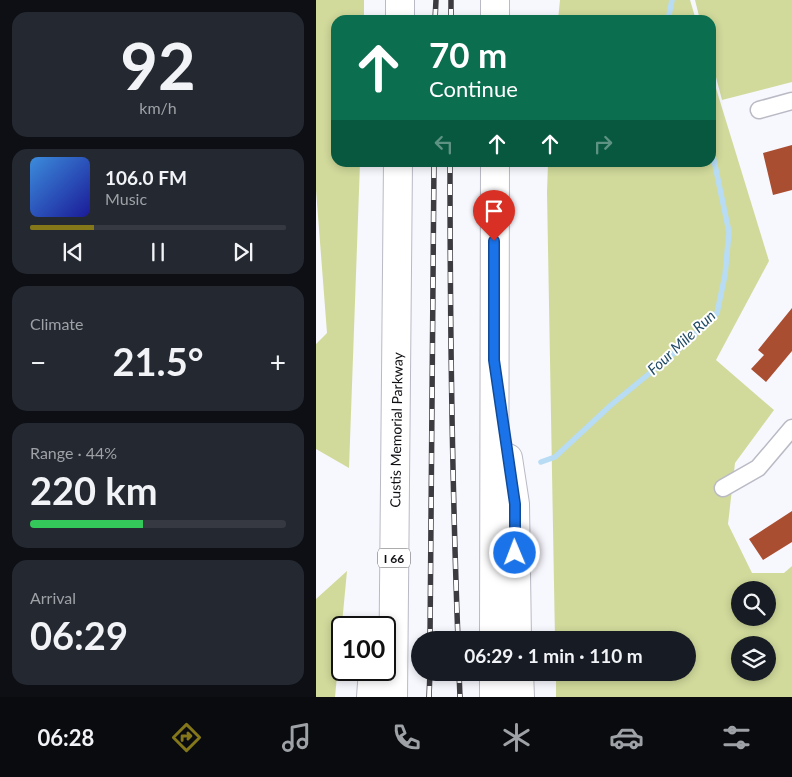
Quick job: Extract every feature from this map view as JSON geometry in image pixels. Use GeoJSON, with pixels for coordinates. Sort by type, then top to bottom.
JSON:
{"type":"FeatureCollection","features":[{"type":"Feature","properties":{"kind":"highway"},"geometry":{"type":"LineString","coordinates":[[400,0],[400,15]]}},
{"type":"Feature","properties":{"kind":"highway"},"geometry":{"type":"LineString","coordinates":[[495,0],[495,15]]}},
{"type":"Feature","properties":{"kind":"highway","name":"Custis Memorial Parkway"},"geometry":{"type":"LineString","coordinates":[[393,697],[398,167]]}},
{"type":"Feature","properties":{"kind":"highway"},"geometry":{"type":"LineString","coordinates":[[494,631],[495,167]]}},
{"type":"Feature","properties":{"kind":"highway"},"geometry":{"type":"LineString","coordinates":[[494,360],[515,504],[517,631]]}},
{"type":"Feature","properties":{"kind":"highway"},"geometry":{"type":"LineString","coordinates":[[376,616],[379,524],[396,418]]}},
{"type":"Feature","properties":{"kind":"highway"},"geometry":{"type":"LineString","coordinates":[[371,697],[372,681]]}},
{"type":"Feature","properties":{"kind":"highway"},"geometry":{"type":"LineString","coordinates":[[494,681],[494,697]]}},
{"type":"Feature","properties":{"kind":"highway"},"geometry":{"type":"LineString","coordinates":[[519,681],[520,697]]}},
{"type":"Feature","properties":{"kind":"street"},"geometry":{"type":"LineString","coordinates":[[759,110],[792,100]]}},
{"type":"Feature","properties":{"kind":"street"},"geometry":{"type":"LineString","coordinates":[[723,488],[758,468],[792,428]]}},
{"type":"Feature","properties":{"kind":"green space"},"geometry":{"type":"Polygon","coordinates":[[[316,0],[364,0],[364,15],[331,15],[331,167],[360,167],[349,468],[316,449],[316,344],[327,333],[316,190],[316,0]]]}},
{"type":"Feature","properties":{"kind":"green space"},"geometry":{"type":"Polygon","coordinates":[[[560,0],[690,0],[694,15],[558,15],[560,0]]]}},
{"type":"Feature","properties":{"kind":"green space"},"geometry":{"type":"Polygon","coordinates":[[[695,0],[792,0],[792,82],[722,100],[716,77],[716,15],[699,15],[695,0]]]}},
{"type":"Feature","properties":{"kind":"green space"},"geometry":{"type":"Polygon","coordinates":[[[716,88],[769,261],[716,360],[774,410],[735,463],[728,524],[752,573],[784,573],[792,566],[792,697],[556,697],[556,681],[696,681],[696,631],[555,631],[548,167],[716,167],[716,88]]]}},
{"type":"Feature","properties":{"kind":"green space"},"geometry":{"type":"Polygon","coordinates":[[[347,571],[343,616],[331,616],[331,681],[337,681],[335,697],[316,697],[316,599],[347,571]]]}},
{"type":"Feature","properties":{"kind":"building"},"geometry":{"type":"Polygon","coordinates":[[[792,145],[792,190],[773,195],[763,153],[792,145]]]}},
{"type":"Feature","properties":{"kind":"building"},"geometry":{"type":"Polygon","coordinates":[[[792,308],[792,351],[766,382],[751,369],[764,355],[758,350],[792,308]]]}},
{"type":"Feature","properties":{"kind":"building"},"geometry":{"type":"Polygon","coordinates":[[[792,511],[792,542],[763,560],[749,539],[792,511]]]}},
{"type":"Feature","properties":{"kind":"waterway","name":"Four Mile Run"},"geometry":{"type":"LineString","coordinates":[[669,15],[672,0]]}},
{"type":"Feature","properties":{"kind":"waterway","name":"Four Mile Run"},"geometry":{"type":"LineString","coordinates":[[541,462],[555,457],[611,405],[684,345],[717,313],[725,275],[729,232],[715,167]]}},
{"type":"Feature","properties":{"kind":"railway"},"geometry":{"type":"LineString","coordinates":[[435,15],[436,0]]}},
{"type":"Feature","properties":{"kind":"railway"},"geometry":{"type":"LineString","coordinates":[[451,0],[451,15]]}},
{"type":"Feature","properties":{"kind":"railway"},"geometry":{"type":"LineString","coordinates":[[430,631],[434,167]]}},
{"type":"Feature","properties":{"kind":"railway"},"geometry":{"type":"LineString","coordinates":[[450,167],[450,282],[458,631]]}},
{"type":"Feature","properties":{"kind":"railway"},"geometry":{"type":"LineString","coordinates":[[429,697],[430,681]]}},
{"type":"Feature","properties":{"kind":"railway"},"geometry":{"type":"LineString","coordinates":[[459,681],[460,697]]}},
{"type":"Feature","properties":{"kind":"route"},"geometry":{"type":"LineString","coordinates":[[494,241],[494,360],[515,504],[515,553]]}}]}
